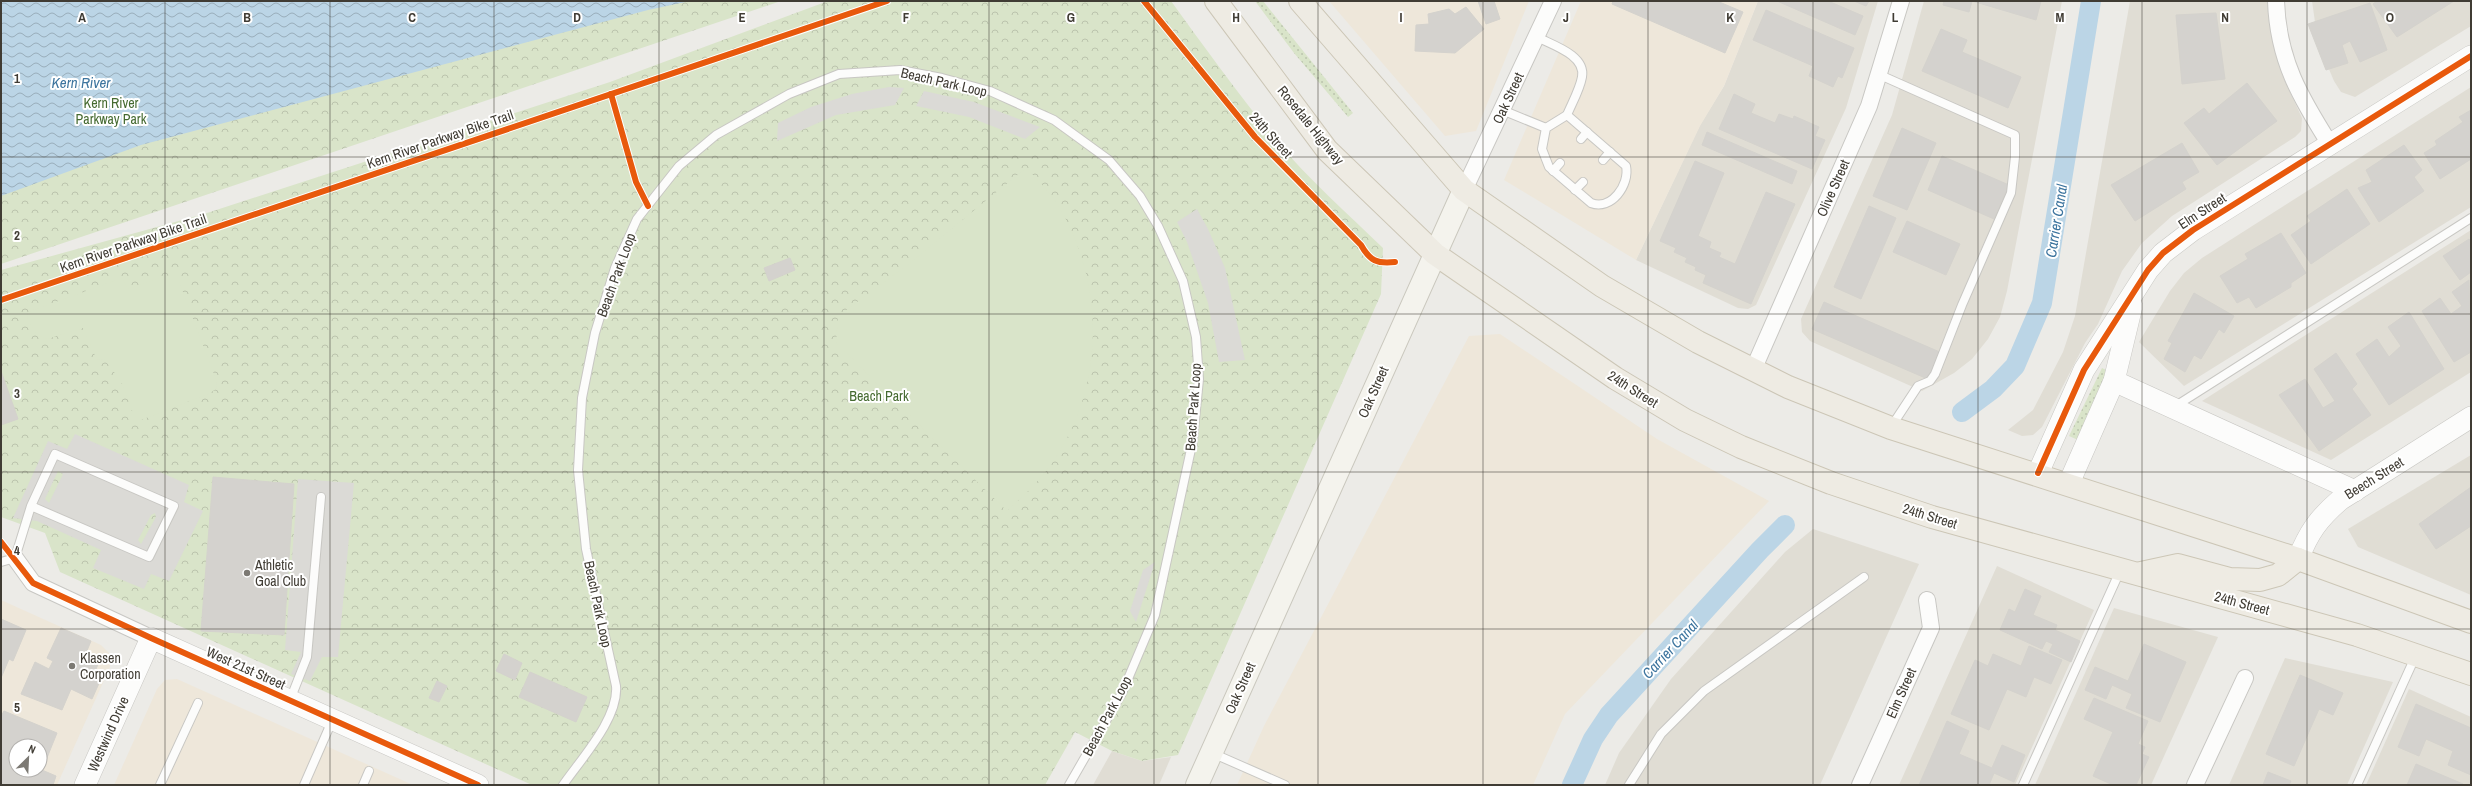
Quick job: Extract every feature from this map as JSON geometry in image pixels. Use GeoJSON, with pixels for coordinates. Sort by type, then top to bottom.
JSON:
{"type":"FeatureCollection","features":[{"type":"Feature","properties":{"kind":"main road","name":"Rosedale Highway"},"geometry":{"type":"LineString","coordinates":[[1216,1],[1328,150],[1435,254]]}},
{"type":"Feature","properties":{"kind":"main road"},"geometry":{"type":"LineString","coordinates":[[1300,1],[1464,190],[1614,294],[1657,320],[1753,370],[1824,403],[1891,428],[2038,473],[2298,559],[2471,622]]}},
{"type":"Feature","properties":{"kind":"main road","name":"Oak Street"},"geometry":{"type":"LineString","coordinates":[[1197,785],[1464,190]]}},
{"type":"Feature","properties":{"kind":"main road","name":"24th Street"},"geometry":{"type":"LineString","coordinates":[[1435,254],[1615,378],[1685,420],[1722,438],[1831,483],[1888,503],[2128,572],[2357,635],[2471,674]]}},
{"type":"Feature","properties":{"kind":"main road"},"geometry":{"type":"LineString","coordinates":[[2128,572],[2178,565],[2230,579],[2260,580],[2278,575],[2298,559]]}},
{"type":"Feature","properties":{"kind":"street","name":"Oak Street"},"geometry":{"type":"LineString","coordinates":[[1464,190],[1554,1]]}},
{"type":"Feature","properties":{"kind":"street","name":"Olive Street"},"geometry":{"type":"LineString","coordinates":[[1753,370],[1869,106],[1880,75],[1901,1]]}},
{"type":"Feature","properties":{"kind":"street"},"geometry":{"type":"LineString","coordinates":[[2276,1],[2277,22],[2283,53],[2294,84],[2331,146]]}},
{"type":"Feature","properties":{"kind":"street","name":"Elm Street"},"geometry":{"type":"LineString","coordinates":[[2038,473],[2084,370],[2148,270],[2163,253],[2188,233],[2331,146],[2471,56]]}},
{"type":"Feature","properties":{"kind":"street","name":"Elm Street"},"geometry":{"type":"LineString","coordinates":[[2069,483],[2114,381],[2136,290]]}},
{"type":"Feature","properties":{"kind":"street"},"geometry":{"type":"LineString","coordinates":[[2114,381],[2355,490]]}},
{"type":"Feature","properties":{"kind":"street","name":"Beech Street"},"geometry":{"type":"LineString","coordinates":[[2298,559],[2311,530],[2321,516],[2355,490],[2471,417]]}},
{"type":"Feature","properties":{"kind":"street","name":"West 21st Street"},"geometry":{"type":"LineString","coordinates":[[8,560],[33,583],[151,638],[478,785]]}},
{"type":"Feature","properties":{"kind":"street","name":"Elm Street"},"geometry":{"type":"LineString","coordinates":[[1860,785],[1931,628],[1926,600]]}},
{"type":"Feature","properties":{"kind":"street","name":"Westwind Drive"},"geometry":{"type":"LineString","coordinates":[[85,785],[151,638]]}},
{"type":"Feature","properties":{"kind":"street"},"geometry":{"type":"LineString","coordinates":[[2195,785],[2245,678]]}},
{"type":"Feature","properties":{"kind":"lane"},"geometry":{"type":"LineString","coordinates":[[1537,37],[1570,53],[1580,65],[1582,77],[1567,115],[1546,128],[1542,149],[1549,167],[1590,203],[1598,206],[1607,204],[1624,184],[1628,175],[1626,166],[1567,115]]}},
{"type":"Feature","properties":{"kind":"lane","name":"Beach Park Loop"},"geometry":{"type":"LineString","coordinates":[[563,785],[603,727],[616,702],[616,686],[586,549],[578,470],[582,398],[595,333],[616,268],[637,219],[679,166],[716,135],[789,94],[840,74],[900,70],[990,91],[1054,120],[1109,160],[1140,196],[1154,220],[1184,280],[1196,337],[1198,379],[1193,440],[1180,507],[1155,615],[1122,693],[1069,785]]}},
{"type":"Feature","properties":{"kind":"lane"},"geometry":{"type":"LineString","coordinates":[[1880,75],[2015,134],[2015,157],[2011,193],[1962,305],[1935,374],[1930,381],[1918,386],[1891,428]]}},
{"type":"Feature","properties":{"kind":"lane"},"geometry":{"type":"LineString","coordinates":[[1502,110],[1546,128]]}},
{"type":"Feature","properties":{"kind":"lane"},"geometry":{"type":"LineString","coordinates":[[1581,140],[1588,132]]}},
{"type":"Feature","properties":{"kind":"lane"},"geometry":{"type":"LineString","coordinates":[[1603,160],[1610,152]]}},
{"type":"Feature","properties":{"kind":"lane"},"geometry":{"type":"LineString","coordinates":[[1553,171],[1560,163]]}},
{"type":"Feature","properties":{"kind":"lane"},"geometry":{"type":"LineString","coordinates":[[1575,190],[1583,182]]}},
{"type":"Feature","properties":{"kind":"lane"},"geometry":{"type":"LineString","coordinates":[[2174,408],[2471,218]]}},
{"type":"Feature","properties":{"kind":"lane"},"geometry":{"type":"LineString","coordinates":[[8,560],[31,506],[55,454],[174,506],[149,557],[31,506]]}},
{"type":"Feature","properties":{"kind":"lane"},"geometry":{"type":"LineString","coordinates":[[290,701],[308,657],[321,497]]}},
{"type":"Feature","properties":{"kind":"lane"},"geometry":{"type":"LineString","coordinates":[[2024,785],[2128,572]]}},
{"type":"Feature","properties":{"kind":"lane"},"geometry":{"type":"LineString","coordinates":[[1629,785],[1661,734],[1704,691],[1864,577]]}},
{"type":"Feature","properties":{"kind":"lane"},"geometry":{"type":"LineString","coordinates":[[2357,785],[2416,654]]}},
{"type":"Feature","properties":{"kind":"lane"},"geometry":{"type":"LineString","coordinates":[[160,785],[198,703]]}},
{"type":"Feature","properties":{"kind":"lane"},"geometry":{"type":"LineString","coordinates":[[304,785],[332,720]]}},
{"type":"Feature","properties":{"kind":"lane"},"geometry":{"type":"LineString","coordinates":[[1211,752],[1285,785]]}},
{"type":"Feature","properties":{"kind":"lane"},"geometry":{"type":"LineString","coordinates":[[362,785],[369,771]]}},
{"type":"Feature","properties":{"kind":"shaded area"},"geometry":{"type":"Polygon","coordinates":[[[1329,1],[1529,1],[1476,131],[1445,136],[1329,1]]]}},
{"type":"Feature","properties":{"kind":"shaded area"},"geometry":{"type":"Polygon","coordinates":[[[1581,1],[1758,1],[1724,86],[1700,126],[1636,260],[1504,180],[1581,1]]]}},
{"type":"Feature","properties":{"kind":"shaded area"},"geometry":{"type":"Polygon","coordinates":[[[1758,1],[1878,1],[1846,108],[1756,305],[1748,309],[1738,308],[1636,260],[1700,125],[1724,86],[1758,1]]]}},
{"type":"Feature","properties":{"kind":"shaded area"},"geometry":{"type":"Polygon","coordinates":[[[1924,1],[2062,1],[2007,291],[2000,317],[1988,339],[1972,359],[1954,373],[1922,391],[1810,341],[1802,332],[1801,319],[1892,115],[1924,1]]]}},
{"type":"Feature","properties":{"kind":"shaded area"},"geometry":{"type":"Polygon","coordinates":[[[2130,1],[2268,1],[2272,39],[2283,77],[2302,118],[2301,131],[2295,137],[2172,216],[2142,243],[2122,271],[2098,324],[2085,343],[2042,427],[2033,435],[2022,436],[2008,430],[2033,410],[2063,352],[2075,316],[2130,1]]]}},
{"type":"Feature","properties":{"kind":"shaded area"},"geometry":{"type":"Polygon","coordinates":[[[2312,1],[2471,1],[2471,26],[2355,97],[2341,92],[2334,81],[2318,43],[2312,1]]]}},
{"type":"Feature","properties":{"kind":"shaded area"},"geometry":{"type":"Polygon","coordinates":[[[889,87],[904,88],[895,105],[836,115],[777,141],[778,123],[811,107],[852,94],[889,87]]]}},
{"type":"Feature","properties":{"kind":"shaded area"},"geometry":{"type":"Polygon","coordinates":[[[2471,87],[2471,207],[2184,386],[2139,342],[2170,291],[2184,273],[2202,258],[2471,87]]]}},
{"type":"Feature","properties":{"kind":"shaded area"},"geometry":{"type":"Polygon","coordinates":[[[924,91],[974,102],[1040,127],[1025,139],[969,117],[916,106],[924,91]]]}},
{"type":"Feature","properties":{"kind":"shaded area"},"geometry":{"type":"Polygon","coordinates":[[[1197,209],[1208,229],[1225,268],[1245,360],[1219,362],[1208,303],[1187,242],[1177,222],[1197,209]]]}},
{"type":"Feature","properties":{"kind":"shaded area"},"geometry":{"type":"Polygon","coordinates":[[[2471,230],[2471,372],[2331,460],[2202,401],[2471,230]]]}},
{"type":"Feature","properties":{"kind":"shaded area"},"geometry":{"type":"Polygon","coordinates":[[[1500,334],[1657,439],[1769,501],[1565,714],[1533,785],[1237,785],[1264,726],[1469,336],[1500,334]]]}},
{"type":"Feature","properties":{"kind":"shaded area"},"geometry":{"type":"Polygon","coordinates":[[[75,434],[189,485],[184,502],[203,511],[169,581],[151,574],[144,589],[93,568],[101,550],[37,521],[13,518],[48,441],[67,449],[75,434]],[[58,471],[45,499],[49,503],[63,474],[58,471]],[[155,513],[151,515],[138,540],[141,544],[156,517],[155,513]]]}},
{"type":"Feature","properties":{"kind":"shaded area"},"geometry":{"type":"Polygon","coordinates":[[[2471,455],[2471,595],[2358,547],[2348,529],[2471,455]]]}},
{"type":"Feature","properties":{"kind":"shaded area"},"geometry":{"type":"Polygon","coordinates":[[[298,479],[354,483],[338,657],[322,657],[310,681],[291,674],[301,652],[285,650],[298,479]]]}},
{"type":"Feature","properties":{"kind":"shaded area"},"geometry":{"type":"Polygon","coordinates":[[[1813,529],[1919,564],[1820,785],[1605,785],[1619,753],[1671,679],[1785,552],[1813,529]]]}},
{"type":"Feature","properties":{"kind":"shaded area"},"geometry":{"type":"Polygon","coordinates":[[[1155,562],[1136,622],[1130,611],[1143,570],[1155,562]]]}},
{"type":"Feature","properties":{"kind":"shaded area"},"geometry":{"type":"Polygon","coordinates":[[[1997,566],[2094,610],[2015,785],[1899,785],[1997,566]]]}},
{"type":"Feature","properties":{"kind":"shaded area"},"geometry":{"type":"Polygon","coordinates":[[[1,600],[101,645],[110,654],[110,667],[57,785],[1,785],[1,600]]]}},
{"type":"Feature","properties":{"kind":"shaded area"},"geometry":{"type":"Polygon","coordinates":[[[2114,608],[2218,637],[2151,785],[2035,785],[2114,608]]]}},
{"type":"Feature","properties":{"kind":"shaded area"},"geometry":{"type":"Polygon","coordinates":[[[2285,658],[2393,682],[2347,785],[2229,785],[2285,658]]]}},
{"type":"Feature","properties":{"kind":"shaded area"},"geometry":{"type":"Polygon","coordinates":[[[177,679],[413,785],[114,785],[157,689],[165,680],[177,679]]]}},
{"type":"Feature","properties":{"kind":"shaded area"},"geometry":{"type":"Polygon","coordinates":[[[2409,689],[2471,717],[2471,785],[2366,785],[2409,689]]]}},
{"type":"Feature","properties":{"kind":"shaded area"},"geometry":{"type":"Polygon","coordinates":[[[1112,751],[1142,761],[1171,757],[1159,785],[1093,785],[1112,751]]]}},
{"type":"Feature","properties":{"kind":"green space","name":"Kern River"},"geometry":{"type":"Polygon","coordinates":[[[1,1],[781,1],[1,264],[1,1]]]}},
{"type":"Feature","properties":{"kind":"green space","name":"Beach Park"},"geometry":{"type":"Polygon","coordinates":[[[828,1],[1171,1],[1235,89],[1288,154],[1328,196],[1383,248],[1381,294],[1178,755],[1142,761],[1112,751],[1075,732],[1045,785],[532,785],[60,572],[45,533],[1,517],[1,270],[204,214],[610,82],[828,1]]]}},
{"type":"Feature","properties":{"kind":"green space"},"geometry":{"type":"Polygon","coordinates":[[[1255,1],[1263,1],[1353,113],[1348,117],[1294,53],[1255,1]]]}},
{"type":"Feature","properties":{"kind":"green space"},"geometry":{"type":"Polygon","coordinates":[[[1026,168],[1054,199],[1061,210],[1075,240],[1086,272],[1091,304],[1093,336],[1090,369],[1082,401],[1070,431],[1054,460],[1044,474],[1007,511],[836,343],[838,316],[906,266],[1026,168]]]}},
{"type":"Feature","properties":{"kind":"green space"},"geometry":{"type":"Polygon","coordinates":[[[170,275],[178,279],[217,382],[216,389],[210,393],[141,420],[133,413],[121,381],[104,359],[97,360],[83,328],[47,339],[37,335],[27,319],[28,312],[122,278],[128,289],[170,275]]]}},
{"type":"Feature","properties":{"kind":"green space"},"geometry":{"type":"Polygon","coordinates":[[[2102,368],[2108,371],[2078,440],[2069,436],[2102,368]]]}},
{"type":"Feature","properties":{"kind":"water","name":"Kern River"},"geometry":{"type":"Polygon","coordinates":[[[1,1],[690,1],[648,10],[141,145],[1,196],[1,1]]]}},
{"type":"Feature","properties":{"kind":"building"},"geometry":{"type":"Polygon","coordinates":[[[1478,1],[1494,1],[1500,19],[1486,24],[1478,1]]]}},
{"type":"Feature","properties":{"kind":"building"},"geometry":{"type":"Polygon","coordinates":[[[1613,1],[1717,1],[1743,12],[1725,53],[1612,4],[1613,1]]]}},
{"type":"Feature","properties":{"kind":"building"},"geometry":{"type":"Polygon","coordinates":[[[1777,1],[1828,1],[1863,16],[1855,35],[1777,1]]]}},
{"type":"Feature","properties":{"kind":"building"},"geometry":{"type":"Polygon","coordinates":[[[1854,1],[1869,1],[1866,6],[1854,1]]]}},
{"type":"Feature","properties":{"kind":"building"},"geometry":{"type":"Polygon","coordinates":[[[1944,1],[1972,1],[1969,12],[1943,5],[1944,1]]]}},
{"type":"Feature","properties":{"kind":"building"},"geometry":{"type":"Polygon","coordinates":[[[1972,1],[2041,1],[2036,20],[1972,1]]]}},
{"type":"Feature","properties":{"kind":"building"},"geometry":{"type":"Polygon","coordinates":[[[2377,1],[2454,1],[2397,37],[2373,4],[2377,1]]]}},
{"type":"Feature","properties":{"kind":"building"},"geometry":{"type":"Polygon","coordinates":[[[2370,3],[2387,50],[2360,62],[2350,41],[2342,45],[2348,63],[2326,70],[2308,24],[2370,3]]]}},
{"type":"Feature","properties":{"kind":"building"},"geometry":{"type":"Polygon","coordinates":[[[1466,7],[1484,29],[1455,53],[1415,51],[1416,25],[1429,24],[1428,14],[1449,9],[1455,14],[1466,7]]]}},
{"type":"Feature","properties":{"kind":"building"},"geometry":{"type":"Polygon","coordinates":[[[1766,10],[1854,48],[1842,78],[1838,76],[1833,87],[1809,76],[1813,66],[1753,40],[1766,10]]]}},
{"type":"Feature","properties":{"kind":"building"},"geometry":{"type":"Polygon","coordinates":[[[2216,13],[2225,79],[2182,84],[2176,15],[2216,13]]]}},
{"type":"Feature","properties":{"kind":"building"},"geometry":{"type":"Polygon","coordinates":[[[1941,29],[1967,40],[1962,52],[2021,77],[2008,108],[1922,71],[1941,29]]]}},
{"type":"Feature","properties":{"kind":"building"},"geometry":{"type":"Polygon","coordinates":[[[2247,83],[2277,121],[2217,165],[2184,123],[2204,108],[2209,114],[2247,83]]]}},
{"type":"Feature","properties":{"kind":"building"},"geometry":{"type":"Polygon","coordinates":[[[1734,94],[1755,104],[1751,113],[1775,123],[1779,114],[1793,119],[1794,116],[1819,127],[1815,136],[1825,140],[1812,169],[1719,129],[1734,94]]]}},
{"type":"Feature","properties":{"kind":"building"},"geometry":{"type":"Polygon","coordinates":[[[2471,110],[2471,159],[2440,179],[2424,153],[2437,145],[2435,141],[2463,122],[2459,117],[2471,110]]]}},
{"type":"Feature","properties":{"kind":"building"},"geometry":{"type":"Polygon","coordinates":[[[1902,128],[1936,143],[1907,210],[1873,196],[1902,128]]]}},
{"type":"Feature","properties":{"kind":"building"},"geometry":{"type":"Polygon","coordinates":[[[1707,132],[1797,171],[1792,184],[1702,145],[1707,132]]]}},
{"type":"Feature","properties":{"kind":"building"},"geometry":{"type":"Polygon","coordinates":[[[2182,143],[2199,172],[2182,182],[2186,189],[2135,221],[2111,185],[2182,143]]]}},
{"type":"Feature","properties":{"kind":"building"},"geometry":{"type":"Polygon","coordinates":[[[2404,145],[2422,170],[2414,177],[2424,191],[2379,222],[2358,188],[2372,182],[2366,170],[2404,145]]]}},
{"type":"Feature","properties":{"kind":"building"},"geometry":{"type":"Polygon","coordinates":[[[1942,156],[2009,185],[1994,219],[1928,190],[1942,156]]]}},
{"type":"Feature","properties":{"kind":"building"},"geometry":{"type":"Polygon","coordinates":[[[1695,161],[1724,173],[1698,236],[1711,242],[1709,248],[1721,253],[1719,257],[1735,264],[1766,192],[1795,204],[1751,304],[1703,283],[1706,275],[1695,270],[1696,267],[1685,262],[1687,258],[1674,252],[1676,248],[1660,241],[1695,161]]]}},
{"type":"Feature","properties":{"kind":"building"},"geometry":{"type":"Polygon","coordinates":[[[2347,189],[2370,224],[2311,264],[2291,235],[2311,221],[2307,216],[2347,189]]]}},
{"type":"Feature","properties":{"kind":"building"},"geometry":{"type":"Polygon","coordinates":[[[1869,206],[1896,218],[1861,299],[1834,287],[1869,206]]]}},
{"type":"Feature","properties":{"kind":"building"},"geometry":{"type":"Polygon","coordinates":[[[1907,221],[1960,244],[1946,275],[1893,252],[1907,221]]]}},
{"type":"Feature","properties":{"kind":"building"},"geometry":{"type":"Polygon","coordinates":[[[2281,233],[2306,273],[2291,283],[2291,287],[2256,308],[2249,297],[2237,303],[2220,276],[2248,259],[2245,254],[2281,233]]]}},
{"type":"Feature","properties":{"kind":"building"},"geometry":{"type":"Polygon","coordinates":[[[2469,239],[2471,242],[2471,272],[2460,280],[2443,256],[2469,239]]]}},
{"type":"Feature","properties":{"kind":"building"},"geometry":{"type":"Polygon","coordinates":[[[790,258],[795,270],[769,281],[764,268],[790,258]]]}},
{"type":"Feature","properties":{"kind":"building"},"geometry":{"type":"Polygon","coordinates":[[[2469,280],[2471,352],[2454,362],[2422,311],[2440,298],[2451,314],[2462,306],[2452,292],[2469,280]]]}},
{"type":"Feature","properties":{"kind":"building"},"geometry":{"type":"Polygon","coordinates":[[[2194,293],[2234,316],[2224,333],[2219,329],[2201,359],[2194,355],[2185,372],[2164,359],[2172,343],[2168,341],[2194,293]]]}},
{"type":"Feature","properties":{"kind":"building"},"geometry":{"type":"Polygon","coordinates":[[[1824,302],[1942,353],[1930,380],[1812,329],[1824,302]]]}},
{"type":"Feature","properties":{"kind":"building"},"geometry":{"type":"Polygon","coordinates":[[[2409,312],[2444,369],[2389,405],[2356,354],[2377,339],[2389,357],[2401,346],[2388,327],[2409,312]]]}},
{"type":"Feature","properties":{"kind":"building"},"geometry":{"type":"Polygon","coordinates":[[[2336,353],[2357,384],[2352,389],[2371,415],[2319,451],[2279,395],[2305,379],[2323,408],[2335,401],[2314,369],[2336,353]]]}},
{"type":"Feature","properties":{"kind":"building"},"geometry":{"type":"Polygon","coordinates":[[[1,371],[18,419],[1,425],[1,371]]]}},
{"type":"Feature","properties":{"kind":"building"},"geometry":{"type":"Polygon","coordinates":[[[213,477],[294,484],[284,635],[201,631],[213,477]]]}},
{"type":"Feature","properties":{"kind":"building"},"geometry":{"type":"Polygon","coordinates":[[[2471,487],[2471,526],[2436,549],[2419,524],[2471,487]]]}},
{"type":"Feature","properties":{"kind":"building"},"geometry":{"type":"Polygon","coordinates":[[[2025,589],[2041,596],[2033,615],[2057,625],[2055,630],[2080,641],[2071,662],[2049,652],[2053,644],[2046,641],[2042,649],[2000,630],[2009,609],[2015,612],[2025,589]]]}},
{"type":"Feature","properties":{"kind":"building"},"geometry":{"type":"Polygon","coordinates":[[[1,619],[26,630],[13,661],[9,659],[1,678],[1,619]]]}},
{"type":"Feature","properties":{"kind":"building"},"geometry":{"type":"Polygon","coordinates":[[[61,628],[91,641],[86,653],[96,658],[97,655],[101,657],[96,669],[104,672],[92,699],[71,689],[62,710],[21,694],[35,662],[49,669],[53,661],[47,658],[61,628]]]}},
{"type":"Feature","properties":{"kind":"building"},"geometry":{"type":"Polygon","coordinates":[[[2144,644],[2186,662],[2160,722],[2126,708],[2132,694],[2112,685],[2106,699],[2085,690],[2095,667],[2128,681],[2144,644]]]}},
{"type":"Feature","properties":{"kind":"building"},"geometry":{"type":"Polygon","coordinates":[[[2029,646],[2062,660],[2051,684],[2034,677],[2026,697],[2007,689],[1989,730],[1951,714],[1975,660],[1988,666],[1993,654],[2021,666],[2029,646]]]}},
{"type":"Feature","properties":{"kind":"building"},"geometry":{"type":"Polygon","coordinates":[[[504,654],[522,663],[515,680],[496,671],[504,654]]]}},
{"type":"Feature","properties":{"kind":"building"},"geometry":{"type":"Polygon","coordinates":[[[530,672],[587,697],[576,722],[519,697],[530,672]]]}},
{"type":"Feature","properties":{"kind":"building"},"geometry":{"type":"Polygon","coordinates":[[[2300,675],[2343,693],[2333,715],[2319,709],[2294,766],[2266,754],[2300,675]]]}},
{"type":"Feature","properties":{"kind":"building"},"geometry":{"type":"Polygon","coordinates":[[[437,681],[447,686],[439,702],[429,698],[437,681]]]}},
{"type":"Feature","properties":{"kind":"building"},"geometry":{"type":"Polygon","coordinates":[[[2094,698],[2148,721],[2138,744],[2145,747],[2142,754],[2149,757],[2136,785],[2113,785],[2093,776],[2113,732],[2084,719],[2094,698]]]}},
{"type":"Feature","properties":{"kind":"building"},"geometry":{"type":"Polygon","coordinates":[[[2416,704],[2471,728],[2471,775],[2448,765],[2453,751],[2426,739],[2419,756],[2398,747],[2416,704]]]}},
{"type":"Feature","properties":{"kind":"building"},"geometry":{"type":"Polygon","coordinates":[[[4,711],[57,733],[48,755],[48,738],[8,738],[8,778],[48,778],[48,773],[56,776],[53,785],[1,785],[1,716],[4,711]]]}},
{"type":"Feature","properties":{"kind":"building"},"geometry":{"type":"Polygon","coordinates":[[[1947,721],[1969,731],[1959,754],[1992,768],[2002,745],[2025,755],[2014,782],[1994,773],[1989,785],[1919,785],[1947,721]]]}},
{"type":"Feature","properties":{"kind":"building"},"geometry":{"type":"Polygon","coordinates":[[[2416,764],[2463,784],[2463,785],[2407,785],[2416,764]]]}},
{"type":"Feature","properties":{"kind":"building"},"geometry":{"type":"Polygon","coordinates":[[[2268,772],[2291,781],[2289,785],[2263,785],[2268,772]]]}},
{"type":"Feature","properties":{"kind":"waterway","name":"Carrier Canal"},"geometry":{"type":"LineString","coordinates":[[1962,412],[1993,389],[2015,366],[2042,303],[2091,1]]}},
{"type":"Feature","properties":{"kind":"waterway","name":"Carrier Canal"},"geometry":{"type":"LineString","coordinates":[[1572,785],[1593,739],[1609,715],[1760,550],[1785,525]]}},
{"type":"Feature","properties":{"kind":"cycle path","name":"Kern River Parkway Bike Trail"},"geometry":{"type":"LineString","coordinates":[[1,300],[887,1]]}},
{"type":"Feature","properties":{"kind":"cycle path"},"geometry":{"type":"LineString","coordinates":[[1144,1],[1255,137],[1361,245],[1368,255],[1379,262],[1395,262]]}},
{"type":"Feature","properties":{"kind":"cycle path"},"geometry":{"type":"LineString","coordinates":[[2038,473],[2084,370],[2148,270],[2163,253],[2193,230],[2471,56]]}},
{"type":"Feature","properties":{"kind":"cycle path"},"geometry":{"type":"LineString","coordinates":[[611,94],[636,182],[648,206]]}},
{"type":"Feature","properties":{"kind":"cycle path"},"geometry":{"type":"LineString","coordinates":[[1,542],[33,583],[151,638],[478,785]]}},
{"type":"Feature","properties":{"kind":"place","name":"Athletic Goal Club"},"geometry":{"type":"Point","coordinates":[247,573]}},
{"type":"Feature","properties":{"kind":"place","name":"Klassen Corporation"},"geometry":{"type":"Point","coordinates":[72,666]}},
{"type":"Feature","properties":{"kind":"park label","name":"Kern River Parkway Park"},"geometry":{"type":"Point","coordinates":[111,112]}}]}
